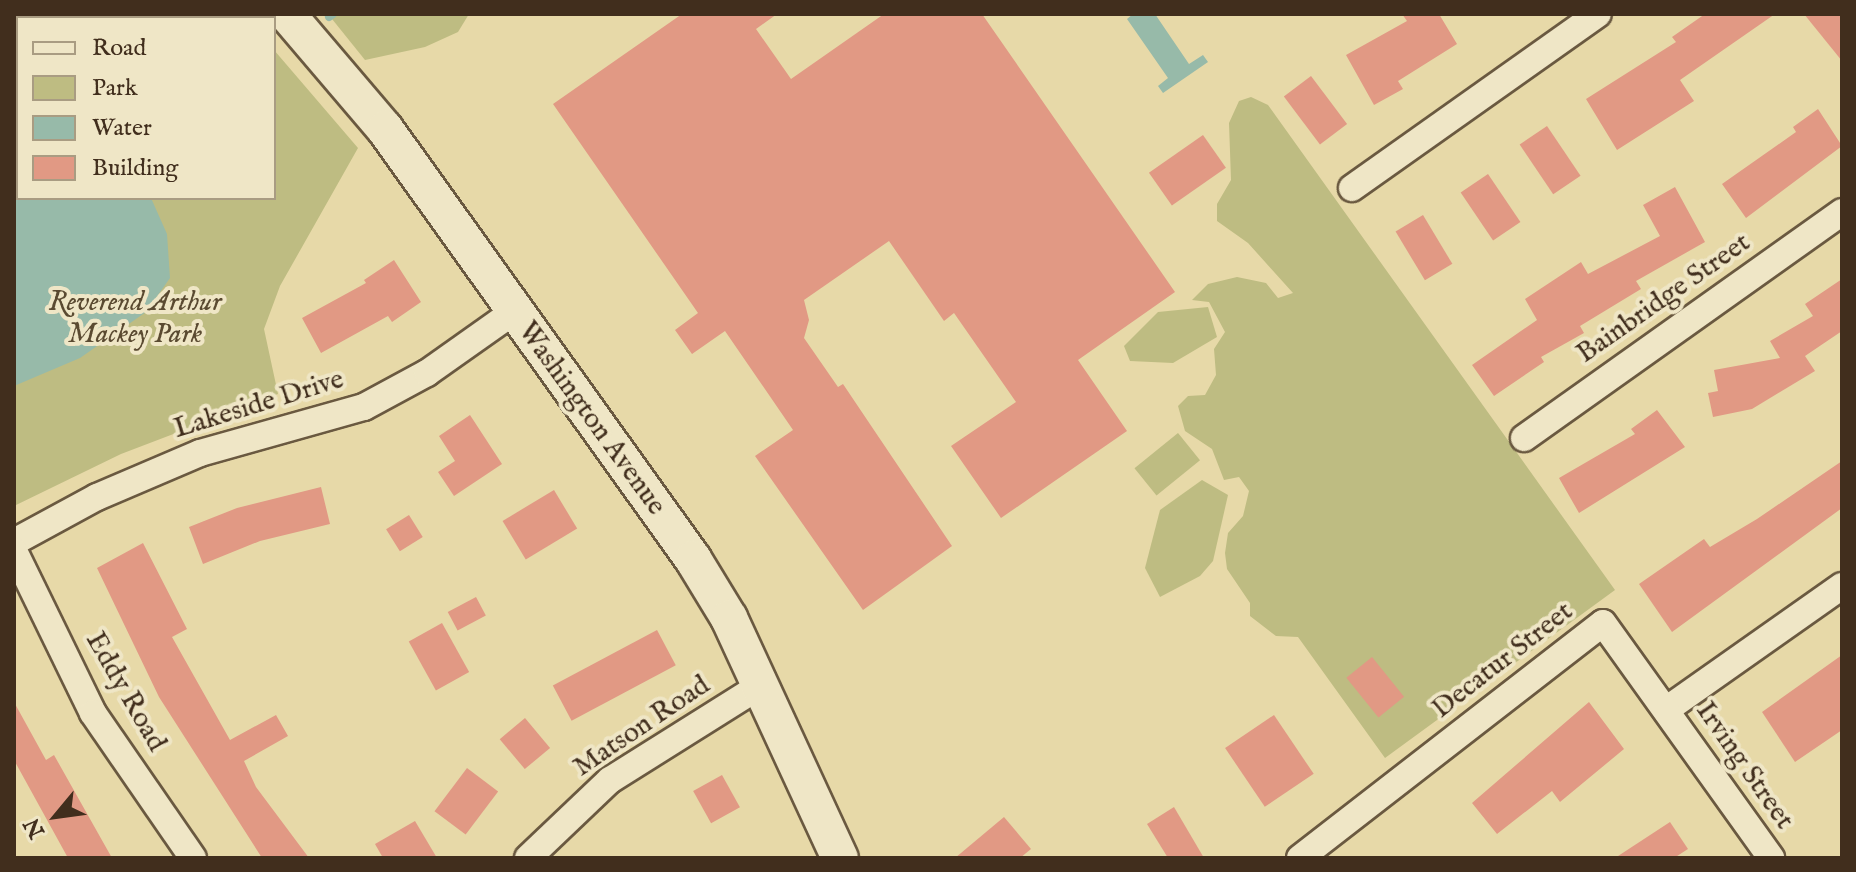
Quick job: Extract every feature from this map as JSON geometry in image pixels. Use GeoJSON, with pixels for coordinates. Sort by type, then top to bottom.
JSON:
{"type":"FeatureCollection","features":[{"type":"Feature","properties":{"kind":"street","name":"Washington Avenue"},"geometry":{"type":"LineString","coordinates":[[287,14],[385,129],[513,312],[693,559],[729,618],[840,858]]}},
{"type":"Feature","properties":{"kind":"street"},"geometry":{"type":"LineString","coordinates":[[1352,188],[1598,14]]}},
{"type":"Feature","properties":{"kind":"street","name":"Bainbridge Street"},"geometry":{"type":"LineString","coordinates":[[1524,438],[1842,212]]}},
{"type":"Feature","properties":{"kind":"street","name":"Lakeside Drive"},"geometry":{"type":"LineString","coordinates":[[14,542],[97,497],[200,453],[364,407],[427,373],[513,312]]}},
{"type":"Feature","properties":{"kind":"street","name":"Eddy Road"},"geometry":{"type":"LineString","coordinates":[[14,551],[93,713],[193,858]]}},
{"type":"Feature","properties":{"kind":"street"},"geometry":{"type":"LineString","coordinates":[[1666,710],[1842,586]]}},
{"type":"Feature","properties":{"kind":"street","name":"Decatur Street"},"geometry":{"type":"LineString","coordinates":[[1300,858],[1603,623],[1666,710]]}},
{"type":"Feature","properties":{"kind":"street","name":"Matson Road"},"geometry":{"type":"LineString","coordinates":[[528,858],[610,780],[760,686]]}},
{"type":"Feature","properties":{"kind":"street","name":"Irving Street"},"geometry":{"type":"LineString","coordinates":[[1666,710],[1771,858]]}},
{"type":"Feature","properties":{"kind":"green space","name":"Reverend Arthur Mackey Park"},"geometry":{"type":"Polygon","coordinates":[[[14,14],[130,16],[16,16],[16,200],[276,200],[276,52],[358,148],[280,286],[264,329],[278,394],[121,454],[14,506],[14,14]]]}},
{"type":"Feature","properties":{"kind":"green space"},"geometry":{"type":"Polygon","coordinates":[[[328,14],[469,14],[458,32],[425,47],[365,60],[328,14]]]}},
{"type":"Feature","properties":{"kind":"green space"},"geometry":{"type":"Polygon","coordinates":[[[1251,97],[1268,105],[1615,590],[1385,758],[1298,637],[1276,636],[1250,616],[1250,603],[1227,569],[1225,553],[1228,533],[1243,516],[1249,491],[1239,477],[1224,480],[1212,449],[1185,431],[1178,406],[1188,396],[1205,395],[1216,375],[1214,349],[1225,332],[1209,302],[1192,300],[1208,284],[1237,277],[1266,283],[1278,298],[1293,293],[1248,243],[1217,221],[1217,204],[1231,180],[1229,123],[1239,101],[1251,97]]]}},
{"type":"Feature","properties":{"kind":"green space"},"geometry":{"type":"Polygon","coordinates":[[[1208,307],[1217,337],[1173,363],[1130,361],[1124,346],[1158,312],[1208,307]]]}},
{"type":"Feature","properties":{"kind":"green space"},"geometry":{"type":"Polygon","coordinates":[[[1178,433],[1200,460],[1157,495],[1134,468],[1178,433]]]}},
{"type":"Feature","properties":{"kind":"green space"},"geometry":{"type":"Polygon","coordinates":[[[1202,480],[1228,495],[1213,561],[1200,576],[1160,597],[1145,568],[1160,510],[1202,480]]]}},
{"type":"Feature","properties":{"kind":"water"},"geometry":{"type":"Polygon","coordinates":[[[14,14],[21,16],[16,16],[16,200],[152,200],[167,234],[170,278],[146,312],[80,358],[14,386],[14,14]]]}},
{"type":"Feature","properties":{"kind":"water"},"geometry":{"type":"Polygon","coordinates":[[[1133,14],[1155,14],[1189,64],[1203,55],[1208,62],[1163,93],[1158,86],[1168,78],[1127,19],[1133,14]]]}},
{"type":"Feature","properties":{"kind":"building"},"geometry":{"type":"Polygon","coordinates":[[[682,14],[777,14],[756,29],[791,79],[884,14],[982,14],[1175,292],[1078,360],[1127,431],[1001,518],[951,446],[1016,402],[954,313],[944,321],[889,241],[804,300],[809,320],[804,338],[838,387],[843,384],[952,546],[863,610],[755,456],[793,430],[725,331],[692,354],[675,330],[698,313],[553,104],[682,14]]]}},
{"type":"Feature","properties":{"kind":"building"},"geometry":{"type":"Polygon","coordinates":[[[1402,14],[1439,14],[1457,44],[1398,81],[1403,89],[1374,105],[1346,55],[1407,21],[1402,14]]]}},
{"type":"Feature","properties":{"kind":"building"},"geometry":{"type":"Polygon","coordinates":[[[1705,14],[1775,14],[1680,80],[1694,101],[1617,150],[1586,99],[1676,42],[1672,37],[1705,14]]]}},
{"type":"Feature","properties":{"kind":"building"},"geometry":{"type":"Polygon","coordinates":[[[1804,14],[1842,14],[1842,61],[1804,14]]]}},
{"type":"Feature","properties":{"kind":"building"},"geometry":{"type":"Polygon","coordinates":[[[1311,76],[1347,124],[1320,144],[1284,96],[1311,76]]]}},
{"type":"Feature","properties":{"kind":"building"},"geometry":{"type":"Polygon","coordinates":[[[1818,109],[1842,146],[1746,218],[1722,184],[1796,132],[1793,127],[1818,109]]]}},
{"type":"Feature","properties":{"kind":"building"},"geometry":{"type":"Polygon","coordinates":[[[1547,126],[1581,176],[1553,194],[1520,144],[1547,126]]]}},
{"type":"Feature","properties":{"kind":"building"},"geometry":{"type":"Polygon","coordinates":[[[1203,135],[1226,168],[1172,206],[1149,173],[1203,135]]]}},
{"type":"Feature","properties":{"kind":"building"},"geometry":{"type":"Polygon","coordinates":[[[1488,174],[1520,222],[1493,241],[1461,192],[1488,174]]]}},
{"type":"Feature","properties":{"kind":"building"},"geometry":{"type":"Polygon","coordinates":[[[1675,187],[1705,242],[1636,281],[1641,289],[1580,326],[1584,333],[1541,357],[1544,362],[1494,396],[1472,365],[1537,320],[1525,299],[1581,262],[1588,274],[1660,236],[1643,205],[1675,187]]]}},
{"type":"Feature","properties":{"kind":"building"},"geometry":{"type":"Polygon","coordinates":[[[1423,215],[1452,264],[1425,280],[1396,231],[1423,215]]]}},
{"type":"Feature","properties":{"kind":"building"},"geometry":{"type":"Polygon","coordinates":[[[394,260],[421,302],[392,322],[388,316],[321,353],[302,318],[366,283],[364,280],[394,260]]]}},
{"type":"Feature","properties":{"kind":"building"},"geometry":{"type":"Polygon","coordinates":[[[1842,279],[1842,331],[1805,356],[1815,371],[1752,409],[1713,417],[1708,393],[1718,391],[1714,370],[1780,358],[1770,341],[1813,316],[1805,304],[1842,279]]]}},
{"type":"Feature","properties":{"kind":"building"},"geometry":{"type":"Polygon","coordinates":[[[1657,410],[1685,447],[1579,513],[1559,478],[1635,434],[1631,429],[1657,410]]]}},
{"type":"Feature","properties":{"kind":"building"},"geometry":{"type":"Polygon","coordinates":[[[470,415],[502,464],[454,496],[438,472],[455,461],[439,436],[470,415]]]}},
{"type":"Feature","properties":{"kind":"building"},"geometry":{"type":"Polygon","coordinates":[[[1842,461],[1842,508],[1672,632],[1639,584],[1704,539],[1710,547],[1757,519],[1842,461]]]}},
{"type":"Feature","properties":{"kind":"building"},"geometry":{"type":"Polygon","coordinates":[[[321,487],[330,524],[260,541],[203,564],[189,527],[237,508],[321,487]]]}},
{"type":"Feature","properties":{"kind":"building"},"geometry":{"type":"Polygon","coordinates":[[[554,490],[577,529],[526,559],[503,521],[554,490]]]}},
{"type":"Feature","properties":{"kind":"building"},"geometry":{"type":"Polygon","coordinates":[[[409,515],[423,537],[400,551],[386,529],[409,515]]]}},
{"type":"Feature","properties":{"kind":"building"},"geometry":{"type":"Polygon","coordinates":[[[143,543],[187,629],[172,637],[230,740],[276,715],[288,736],[244,761],[256,787],[309,858],[262,858],[159,697],[97,568],[143,543]]]}},
{"type":"Feature","properties":{"kind":"building"},"geometry":{"type":"Polygon","coordinates":[[[476,597],[486,616],[458,631],[448,612],[476,597]]]}},
{"type":"Feature","properties":{"kind":"building"},"geometry":{"type":"Polygon","coordinates":[[[442,623],[469,672],[436,690],[409,641],[442,623]]]}},
{"type":"Feature","properties":{"kind":"building"},"geometry":{"type":"Polygon","coordinates":[[[657,630],[676,665],[572,721],[553,685],[657,630]]]}},
{"type":"Feature","properties":{"kind":"building"},"geometry":{"type":"Polygon","coordinates":[[[1842,655],[1842,730],[1795,762],[1762,712],[1842,655]]]}},
{"type":"Feature","properties":{"kind":"building"},"geometry":{"type":"Polygon","coordinates":[[[1372,657],[1404,697],[1378,717],[1346,678],[1372,657]]]}},
{"type":"Feature","properties":{"kind":"building"},"geometry":{"type":"Polygon","coordinates":[[[14,702],[46,760],[54,755],[112,858],[68,858],[14,760],[14,702]]]}},
{"type":"Feature","properties":{"kind":"building"},"geometry":{"type":"Polygon","coordinates":[[[1589,702],[1624,749],[1560,802],[1552,791],[1497,834],[1472,803],[1589,702]]]}},
{"type":"Feature","properties":{"kind":"building"},"geometry":{"type":"Polygon","coordinates":[[[1274,715],[1314,774],[1265,807],[1225,748],[1274,715]]]}},
{"type":"Feature","properties":{"kind":"building"},"geometry":{"type":"Polygon","coordinates":[[[525,718],[550,748],[525,769],[500,739],[525,718]]]}},
{"type":"Feature","properties":{"kind":"building"},"geometry":{"type":"Polygon","coordinates":[[[467,768],[498,791],[466,835],[435,811],[467,768]]]}},
{"type":"Feature","properties":{"kind":"building"},"geometry":{"type":"Polygon","coordinates":[[[722,775],[740,807],[711,823],[693,791],[722,775]]]}},
{"type":"Feature","properties":{"kind":"building"},"geometry":{"type":"Polygon","coordinates":[[[1174,807],[1204,858],[1168,858],[1147,824],[1174,807]]]}},
{"type":"Feature","properties":{"kind":"building"},"geometry":{"type":"Polygon","coordinates":[[[1004,817],[1031,849],[1020,858],[955,858],[1004,817]]]}},
{"type":"Feature","properties":{"kind":"building"},"geometry":{"type":"Polygon","coordinates":[[[415,821],[437,858],[383,858],[375,844],[415,821]]]}},
{"type":"Feature","properties":{"kind":"building"},"geometry":{"type":"Polygon","coordinates":[[[1670,822],[1688,849],[1674,858],[1615,858],[1670,822]]]}},
{"type":"Feature","properties":{"kind":"waterway"},"geometry":{"type":"LineString","coordinates":[[329,17],[333,14]]}}]}
